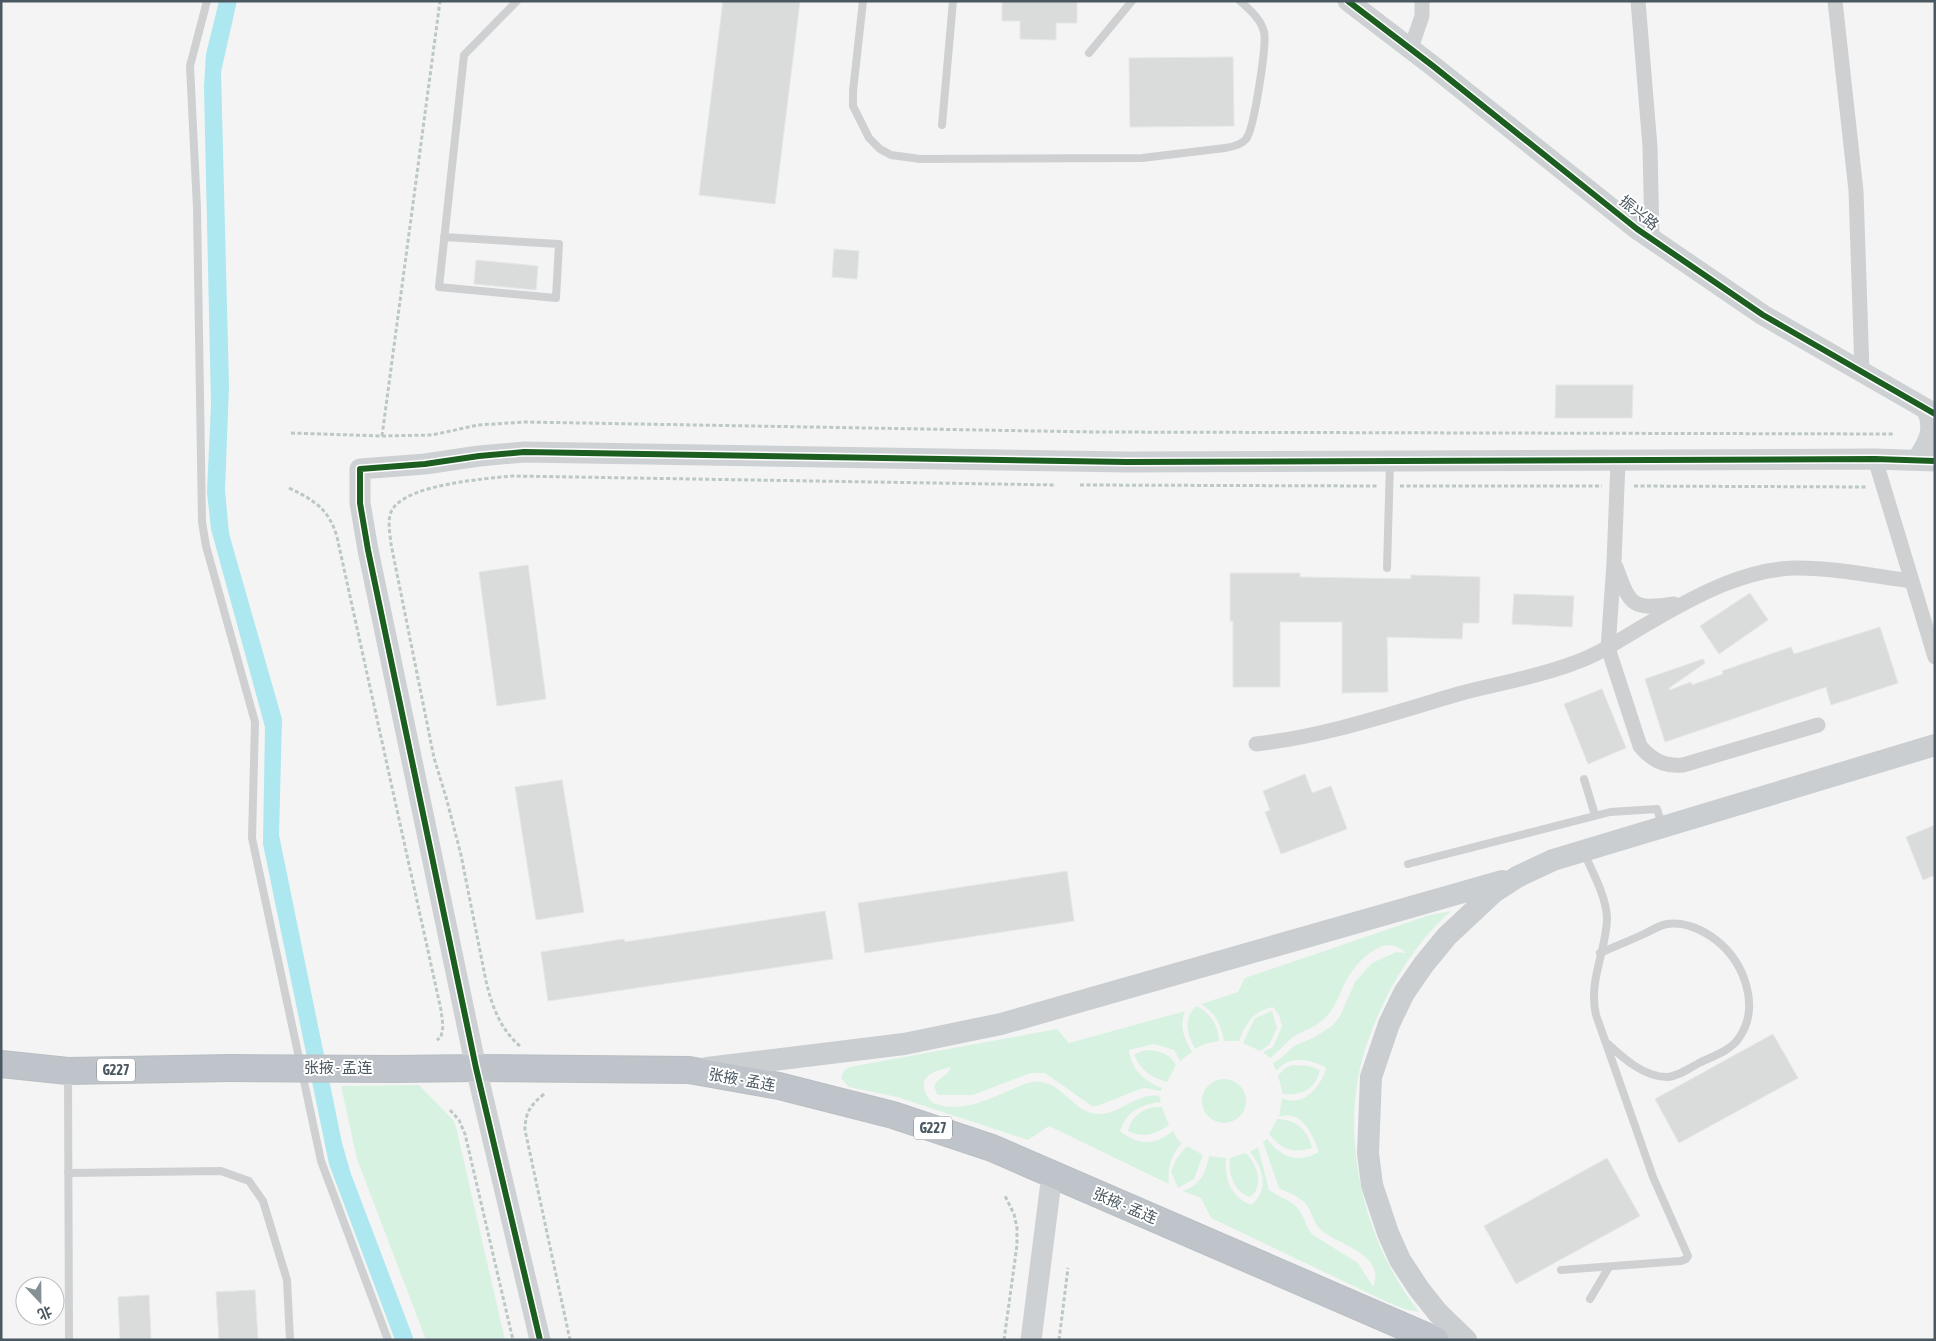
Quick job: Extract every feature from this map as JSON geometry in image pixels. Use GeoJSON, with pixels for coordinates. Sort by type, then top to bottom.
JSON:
{"type":"FeatureCollection","features":[{"type":"Feature","properties":{"kind":"highway","name":"张掖 - 孟连"},"geometry":{"type":"LineString","coordinates":[[1,1064],[68,1071],[230,1068],[689,1070],[779,1086],[893,1114],[992,1148],[1435,1340]]}},
{"type":"Feature","properties":{"kind":"main road"},"geometry":{"type":"LineString","coordinates":[[1466,1340],[1438,1313],[1400,1260],[1388,1233],[1372,1185],[1368,1153],[1371,1077],[1389,1024],[1404,993],[1424,964],[1447,936],[1494,892],[1517,877],[1546,863],[1935,745]]}},
{"type":"Feature","properties":{"kind":"main road"},"geometry":{"type":"LineString","coordinates":[[689,1070],[904,1044],[1001,1024],[1517,877]]}},
{"type":"Feature","properties":{"kind":"street","name":"振兴路"},"geometry":{"type":"LineString","coordinates":[[1348,1],[1411,48],[1652,240],[1763,315],[1931,412]]}},
{"type":"Feature","properties":{"kind":"street"},"geometry":{"type":"LineString","coordinates":[[1411,48],[1422,16],[1422,1]]}},
{"type":"Feature","properties":{"kind":"street"},"geometry":{"type":"LineString","coordinates":[[1638,1],[1650,147],[1652,240]]}},
{"type":"Feature","properties":{"kind":"street"},"geometry":{"type":"LineString","coordinates":[[1836,1],[1856,192],[1862,371]]}},
{"type":"Feature","properties":{"kind":"street"},"geometry":{"type":"LineString","coordinates":[[540,1340],[476,1068],[368,550],[360,503],[360,469],[425,464],[524,452],[1127,462],[1926,460],[1932,430],[1931,412]]}},
{"type":"Feature","properties":{"kind":"street"},"geometry":{"type":"LineString","coordinates":[[1875,459],[1935,657]]}},
{"type":"Feature","properties":{"kind":"street"},"geometry":{"type":"LineString","coordinates":[[1618,461],[1608,648],[1640,746],[1646,754],[1662,763],[1674,766],[1684,765],[1818,725]]}},
{"type":"Feature","properties":{"kind":"street"},"geometry":{"type":"LineString","coordinates":[[1614,563],[1627,595],[1636,604],[1650,608],[1686,603]]}},
{"type":"Feature","properties":{"kind":"street"},"geometry":{"type":"LineString","coordinates":[[1256,744],[1311,737],[1347,728],[1459,694],[1573,664],[1608,648],[1653,620],[1729,582],[1776,570],[1798,568],[1833,570],[1911,581]]}},
{"type":"Feature","properties":{"kind":"street"},"geometry":{"type":"LineString","coordinates":[[1031,1340],[1052,1174]]}},
{"type":"Feature","properties":{"kind":"lane"},"geometry":{"type":"LineString","coordinates":[[207,1],[190,66],[197,208],[202,522],[206,546],[255,722],[252,838],[321,1161],[388,1340]]}},
{"type":"Feature","properties":{"kind":"lane"},"geometry":{"type":"LineString","coordinates":[[444,237],[559,244],[556,298],[439,287],[444,237],[464,56],[517,1]]}},
{"type":"Feature","properties":{"kind":"lane"},"geometry":{"type":"LineString","coordinates":[[863,1],[853,106],[869,138],[880,149],[891,155],[920,159],[1142,158],[1225,148],[1238,144],[1247,138],[1254,118],[1265,44],[1264,31],[1259,22],[1252,12],[1240,1]]}},
{"type":"Feature","properties":{"kind":"lane"},"geometry":{"type":"LineString","coordinates":[[942,125],[953,1]]}},
{"type":"Feature","properties":{"kind":"lane"},"geometry":{"type":"LineString","coordinates":[[1089,53],[1132,1]]}},
{"type":"Feature","properties":{"kind":"lane"},"geometry":{"type":"LineString","coordinates":[[1387,568],[1390,462]]}},
{"type":"Feature","properties":{"kind":"lane"},"geometry":{"type":"LineString","coordinates":[[1584,779],[1596,815]]}},
{"type":"Feature","properties":{"kind":"lane"},"geometry":{"type":"LineString","coordinates":[[1408,864],[1610,812],[1657,808],[1663,826]]}},
{"type":"Feature","properties":{"kind":"lane"},"geometry":{"type":"LineString","coordinates":[[1561,1270],[1681,1261],[1688,1256],[1654,1176],[1593,1004],[1595,978],[1606,925],[1606,908],[1584,851]]}},
{"type":"Feature","properties":{"kind":"lane"},"geometry":{"type":"LineString","coordinates":[[1600,953],[1666,924],[1681,924],[1696,928],[1719,943],[1735,959],[1746,984],[1749,999],[1748,1014],[1739,1038],[1726,1050],[1678,1074],[1668,1077],[1641,1069],[1623,1058],[1606,1043]]}},
{"type":"Feature","properties":{"kind":"lane"},"geometry":{"type":"LineString","coordinates":[[68,1071],[69,1340]]}},
{"type":"Feature","properties":{"kind":"lane"},"geometry":{"type":"LineString","coordinates":[[68,1173],[221,1171],[249,1181],[263,1201],[287,1280],[290,1340]]}},
{"type":"Feature","properties":{"kind":"lane"},"geometry":{"type":"LineString","coordinates":[[1590,1299],[1609,1266]]}},
{"type":"Feature","properties":{"kind":"path"},"geometry":{"type":"LineString","coordinates":[[382,436],[440,1]]}},
{"type":"Feature","properties":{"kind":"path"},"geometry":{"type":"LineString","coordinates":[[291,433],[382,436],[432,435],[478,425],[525,422],[1094,432],[1894,434]]}},
{"type":"Feature","properties":{"kind":"path"},"geometry":{"type":"LineString","coordinates":[[523,1048],[504,1029],[490,999],[461,855],[434,758],[392,544],[389,526],[394,507],[401,501],[414,495],[448,484],[512,476],[1055,485]]}},
{"type":"Feature","properties":{"kind":"path"},"geometry":{"type":"LineString","coordinates":[[1080,485],[1605,486]]}},
{"type":"Feature","properties":{"kind":"path"},"geometry":{"type":"LineString","coordinates":[[1634,486],[1866,487]]}},
{"type":"Feature","properties":{"kind":"path"},"geometry":{"type":"LineString","coordinates":[[289,488],[313,500],[333,525],[337,537],[441,1010],[443,1026],[441,1037],[437,1040]]}},
{"type":"Feature","properties":{"kind":"path"},"geometry":{"type":"LineString","coordinates":[[544,1094],[527,1111],[525,1130],[570,1340]]}},
{"type":"Feature","properties":{"kind":"path"},"geometry":{"type":"LineString","coordinates":[[450,1110],[459,1120],[465,1134],[513,1340]]}},
{"type":"Feature","properties":{"kind":"path"},"geometry":{"type":"LineString","coordinates":[[1004,1340],[1017,1245],[1017,1228],[1014,1214],[1005,1196]]}},
{"type":"Feature","properties":{"kind":"path"},"geometry":{"type":"LineString","coordinates":[[1059,1340],[1068,1268]]}},
{"type":"Feature","properties":{"kind":"green space"},"geometry":{"type":"Polygon","coordinates":[[[1451,911],[1417,949],[1402,969],[1389,992],[1375,1021],[1364,1052],[1355,1104],[1354,1135],[1358,1167],[1364,1199],[1373,1229],[1386,1259],[1401,1286],[1419,1312],[1404,1309],[1385,1301],[1211,1218],[1201,1198],[1183,1191],[1194,1185],[1201,1178],[1209,1156],[1226,1158],[1226,1173],[1230,1186],[1238,1197],[1251,1205],[1261,1193],[1262,1186],[1261,1172],[1250,1152],[1258,1147],[1269,1190],[1296,1207],[1313,1235],[1358,1263],[1373,1287],[1375,1275],[1373,1266],[1367,1258],[1321,1230],[1310,1210],[1302,1201],[1279,1188],[1263,1142],[1267,1139],[1278,1151],[1290,1157],[1304,1158],[1319,1152],[1310,1131],[1300,1120],[1287,1116],[1279,1117],[1282,1098],[1297,1100],[1310,1094],[1320,1082],[1326,1068],[1313,1062],[1300,1060],[1287,1063],[1276,1071],[1273,1063],[1294,1046],[1315,1037],[1333,1025],[1340,1016],[1355,982],[1372,963],[1396,952],[1406,953],[1398,947],[1391,945],[1375,949],[1368,954],[1350,974],[1334,1007],[1326,1017],[1315,1026],[1293,1037],[1270,1058],[1263,1052],[1273,1047],[1282,1026],[1279,1015],[1273,1007],[1260,1011],[1251,1019],[1239,1041],[1224,1041],[1217,1020],[1201,1004],[1238,992],[1245,978],[1430,915],[1451,911]]]}},
{"type":"Feature","properties":{"kind":"green space"},"geometry":{"type":"Polygon","coordinates":[[[1196,1006],[1209,1015],[1219,1035],[1219,1041],[1204,1044],[1195,1049],[1188,1032],[1188,1021],[1196,1006]]]}},
{"type":"Feature","properties":{"kind":"green space"},"geometry":{"type":"Polygon","coordinates":[[[1185,1011],[1182,1027],[1192,1052],[1180,1061],[1174,1050],[1154,1044],[1129,1050],[1132,1063],[1136,1069],[1144,1078],[1162,1088],[1161,1091],[1140,1089],[1097,1106],[1092,1106],[1045,1073],[1030,1073],[973,1095],[937,1094],[934,1086],[951,1067],[930,1074],[924,1082],[926,1094],[930,1100],[934,1103],[956,1107],[976,1104],[1023,1084],[1035,1082],[1050,1084],[1083,1109],[1090,1113],[1098,1114],[1114,1111],[1143,1097],[1159,1096],[1161,1102],[1141,1107],[1131,1113],[1120,1131],[1140,1142],[1153,1142],[1173,1131],[1182,1143],[1175,1152],[1171,1162],[1169,1184],[1049,1126],[1028,1140],[897,1097],[849,1087],[841,1078],[845,1069],[855,1066],[1057,1029],[1069,1043],[1185,1011]]]}},
{"type":"Feature","properties":{"kind":"green space"},"geometry":{"type":"Polygon","coordinates":[[[1272,1011],[1277,1028],[1269,1045],[1260,1051],[1243,1043],[1255,1018],[1272,1011]]]}},
{"type":"Feature","properties":{"kind":"green space"},"geometry":{"type":"Polygon","coordinates":[[[1148,1050],[1164,1054],[1174,1061],[1176,1065],[1167,1082],[1147,1073],[1134,1055],[1148,1050]]]}},
{"type":"Feature","properties":{"kind":"green space"},"geometry":{"type":"Polygon","coordinates":[[[1293,1065],[1309,1066],[1320,1070],[1318,1077],[1307,1090],[1296,1094],[1283,1094],[1278,1076],[1285,1068],[1293,1065]]]}},
{"type":"Feature","properties":{"kind":"green space"},"geometry":{"type":"Polygon","coordinates":[[[1220,1079],[1228,1079],[1240,1085],[1246,1101],[1240,1117],[1228,1123],[1220,1123],[1208,1117],[1202,1105],[1202,1097],[1208,1085],[1220,1079]]]}},
{"type":"Feature","properties":{"kind":"green space"},"geometry":{"type":"Polygon","coordinates":[[[419,1085],[453,1120],[456,1127],[505,1340],[426,1340],[357,1159],[341,1086],[419,1085]]]}},
{"type":"Feature","properties":{"kind":"green space"},"geometry":{"type":"Polygon","coordinates":[[[1154,1107],[1162,1107],[1169,1125],[1159,1131],[1144,1135],[1128,1131],[1131,1122],[1137,1115],[1154,1107]]]}},
{"type":"Feature","properties":{"kind":"green space"},"geometry":{"type":"Polygon","coordinates":[[[1277,1119],[1290,1121],[1300,1127],[1308,1136],[1312,1148],[1293,1150],[1283,1147],[1278,1143],[1269,1134],[1277,1119]]]}},
{"type":"Feature","properties":{"kind":"green space"},"geometry":{"type":"Polygon","coordinates":[[[1187,1146],[1203,1155],[1194,1179],[1178,1188],[1171,1171],[1177,1158],[1187,1146]]]}},
{"type":"Feature","properties":{"kind":"green space"},"geometry":{"type":"Polygon","coordinates":[[[1246,1153],[1258,1175],[1257,1187],[1250,1197],[1244,1195],[1236,1187],[1230,1170],[1230,1158],[1246,1153]]]}},
{"type":"Feature","properties":{"kind":"water"},"geometry":{"type":"Polygon","coordinates":[[[219,1],[237,1],[221,72],[229,386],[225,490],[229,533],[282,719],[279,835],[342,1143],[351,1174],[414,1340],[395,1340],[329,1164],[263,844],[265,727],[211,529],[207,492],[211,404],[204,87],[206,54],[219,1]]]}},
{"type":"Feature","properties":{"kind":"building"},"geometry":{"type":"Polygon","coordinates":[[[723,1],[800,1],[775,204],[699,195],[723,1]]]}},
{"type":"Feature","properties":{"kind":"building"},"geometry":{"type":"Polygon","coordinates":[[[1002,1],[1077,1],[1077,23],[1056,23],[1056,40],[1020,39],[1020,21],[1002,21],[1002,1]]]}},
{"type":"Feature","properties":{"kind":"building"},"geometry":{"type":"Polygon","coordinates":[[[1233,57],[1234,126],[1130,127],[1129,58],[1233,57]]]}},
{"type":"Feature","properties":{"kind":"building"},"geometry":{"type":"Polygon","coordinates":[[[834,249],[859,251],[857,279],[832,277],[834,249]]]}},
{"type":"Feature","properties":{"kind":"building"},"geometry":{"type":"Polygon","coordinates":[[[476,260],[538,266],[536,290],[474,284],[476,260]]]}},
{"type":"Feature","properties":{"kind":"building"},"geometry":{"type":"Polygon","coordinates":[[[1556,385],[1633,385],[1632,418],[1555,418],[1556,385]]]}},
{"type":"Feature","properties":{"kind":"building"},"geometry":{"type":"Polygon","coordinates":[[[528,565],[546,699],[497,706],[479,572],[528,565]]]}},
{"type":"Feature","properties":{"kind":"building"},"geometry":{"type":"Polygon","coordinates":[[[1230,573],[1300,573],[1300,577],[1411,579],[1411,575],[1480,577],[1479,623],[1463,623],[1462,639],[1387,637],[1388,692],[1342,693],[1342,622],[1280,622],[1280,687],[1233,687],[1233,621],[1230,621],[1230,573]]]}},
{"type":"Feature","properties":{"kind":"building"},"geometry":{"type":"Polygon","coordinates":[[[1750,593],[1768,620],[1719,654],[1700,626],[1750,593]]]}},
{"type":"Feature","properties":{"kind":"building"},"geometry":{"type":"Polygon","coordinates":[[[1514,594],[1574,596],[1572,627],[1512,624],[1514,594]]]}},
{"type":"Feature","properties":{"kind":"building"},"geometry":{"type":"Polygon","coordinates":[[[1880,627],[1898,683],[1831,705],[1826,687],[1665,742],[1645,679],[1703,659],[1705,663],[1669,688],[1670,690],[1691,682],[1692,685],[1723,674],[1722,671],[1791,647],[1794,654],[1880,627]]]}},
{"type":"Feature","properties":{"kind":"building"},"geometry":{"type":"Polygon","coordinates":[[[1602,689],[1626,748],[1588,764],[1564,704],[1602,689]]]}},
{"type":"Feature","properties":{"kind":"building"},"geometry":{"type":"Polygon","coordinates":[[[1305,774],[1312,793],[1331,786],[1347,829],[1281,854],[1265,812],[1270,810],[1263,791],[1305,774]]]}},
{"type":"Feature","properties":{"kind":"building"},"geometry":{"type":"Polygon","coordinates":[[[562,780],[584,912],[536,920],[515,787],[562,780]]]}},
{"type":"Feature","properties":{"kind":"building"},"geometry":{"type":"Polygon","coordinates":[[[1935,825],[1935,875],[1923,880],[1906,837],[1935,825]]]}},
{"type":"Feature","properties":{"kind":"building"},"geometry":{"type":"Polygon","coordinates":[[[1067,871],[1074,921],[865,953],[858,903],[1067,871]]]}},
{"type":"Feature","properties":{"kind":"building"},"geometry":{"type":"Polygon","coordinates":[[[825,911],[833,959],[548,1001],[541,952],[624,939],[625,942],[825,911]]]}},
{"type":"Feature","properties":{"kind":"building"},"geometry":{"type":"Polygon","coordinates":[[[1773,1034],[1798,1078],[1679,1143],[1655,1099],[1773,1034]]]}},
{"type":"Feature","properties":{"kind":"building"},"geometry":{"type":"Polygon","coordinates":[[[1607,1158],[1640,1216],[1516,1284],[1484,1226],[1607,1158]]]}},
{"type":"Feature","properties":{"kind":"building"},"geometry":{"type":"Polygon","coordinates":[[[255,1290],[258,1340],[219,1340],[216,1292],[255,1290]]]}},
{"type":"Feature","properties":{"kind":"building"},"geometry":{"type":"Polygon","coordinates":[[[149,1295],[151,1340],[120,1340],[118,1297],[149,1295]]]}},
{"type":"Feature","properties":{"kind":"cycle path"},"geometry":{"type":"LineString","coordinates":[[1348,1],[1433,66],[1637,229],[1763,315],[1935,414]]}},
{"type":"Feature","properties":{"kind":"cycle path"},"geometry":{"type":"LineString","coordinates":[[540,1340],[476,1068],[368,550],[360,503],[360,469],[425,464],[524,452],[1127,462],[1875,459],[1935,461]]}}]}
